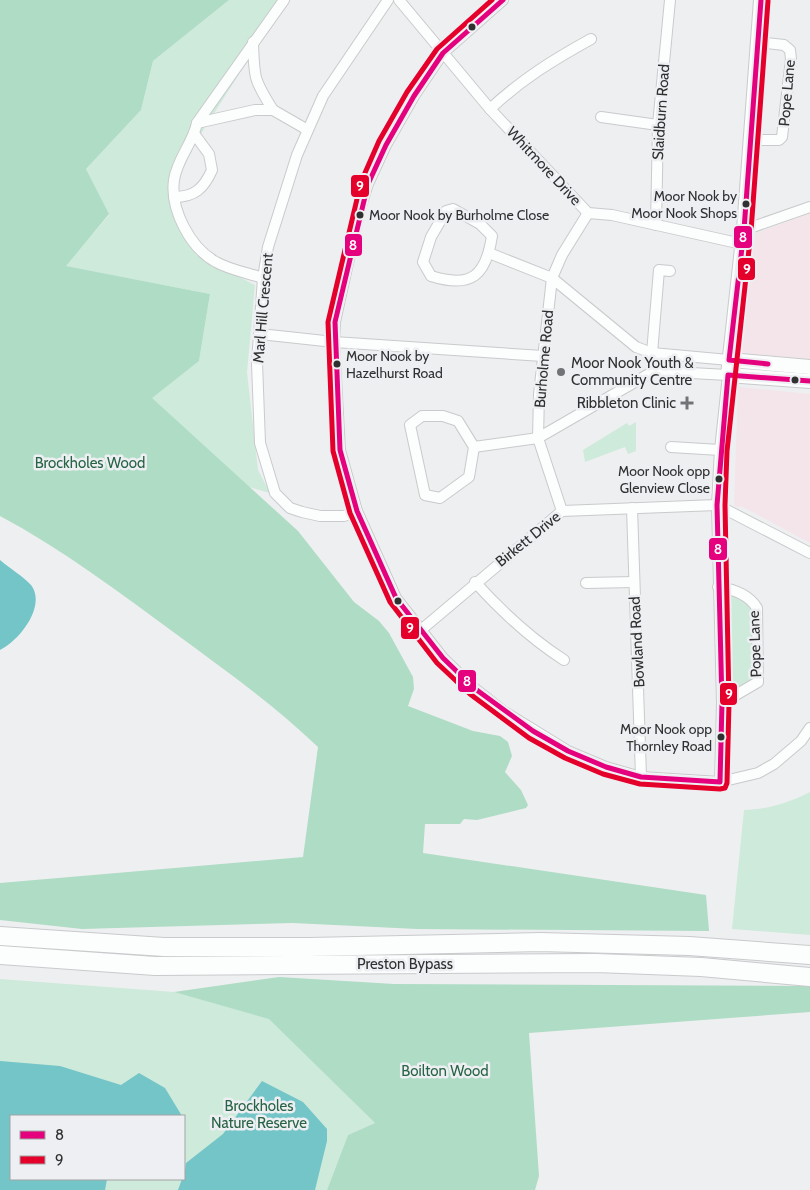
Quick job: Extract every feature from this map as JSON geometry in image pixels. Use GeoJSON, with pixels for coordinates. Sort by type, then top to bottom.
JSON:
{"type":"FeatureCollection","features":[{"type":"Feature","properties":{"kind":"highway","name":"Preston Bypass"},"geometry":{"type":"LineString","coordinates":[[0,936],[164,947],[319,947],[540,942],[689,946],[810,955]]}},
{"type":"Feature","properties":{"kind":"highway","name":"Preston Bypass"},"geometry":{"type":"LineString","coordinates":[[0,955],[155,966],[596,962],[701,967],[810,977]]}},
{"type":"Feature","properties":{"kind":"street"},"geometry":{"type":"LineString","coordinates":[[263,278],[215,262],[201,250],[181,220],[174,197],[174,180],[195,135],[197,123],[284,0]]}},
{"type":"Feature","properties":{"kind":"street","name":"Marl Hill Crescent"},"geometry":{"type":"LineString","coordinates":[[357,510],[344,516],[320,516],[290,508],[275,493],[260,442],[256,363],[260,334],[263,278],[268,247],[306,129],[323,96],[388,0]]}},
{"type":"Feature","properties":{"kind":"street","name":"Whitmore Drive"},"geometry":{"type":"LineString","coordinates":[[399,0],[490,109],[588,213],[743,237]]}},
{"type":"Feature","properties":{"kind":"street"},"geometry":{"type":"LineString","coordinates":[[503,0],[443,53],[400,120],[368,184],[335,322],[334,342],[340,450],[357,510],[396,598],[443,658],[474,688],[533,732],[568,752],[641,776],[720,782],[758,773],[774,764],[801,741],[810,728]]}},
{"type":"Feature","properties":{"kind":"street","name":"Slaidburn Road"},"geometry":{"type":"LineString","coordinates":[[656,225],[658,125],[670,0]]}},
{"type":"Feature","properties":{"kind":"street"},"geometry":{"type":"LineString","coordinates":[[720,782],[722,703],[717,504],[720,450],[743,237],[761,0]]}},
{"type":"Feature","properties":{"kind":"street"},"geometry":{"type":"LineString","coordinates":[[490,109],[514,86],[540,67],[591,39]]}},
{"type":"Feature","properties":{"kind":"street"},"geometry":{"type":"LineString","coordinates":[[253,42],[253,73],[258,86],[273,110],[306,129]]}},
{"type":"Feature","properties":{"kind":"street","name":"Pope Lane"},"geometry":{"type":"LineString","coordinates":[[749,140],[779,140],[782,136],[791,58],[790,50],[784,45],[758,42]]}},
{"type":"Feature","properties":{"kind":"street"},"geometry":{"type":"LineString","coordinates":[[197,123],[245,112],[273,110]]}},
{"type":"Feature","properties":{"kind":"street"},"geometry":{"type":"LineString","coordinates":[[601,117],[658,125]]}},
{"type":"Feature","properties":{"kind":"street"},"geometry":{"type":"LineString","coordinates":[[174,197],[187,197],[195,194],[202,188],[212,170],[209,154],[195,135]]}},
{"type":"Feature","properties":{"kind":"street"},"geometry":{"type":"LineString","coordinates":[[743,237],[810,207]]}},
{"type":"Feature","properties":{"kind":"street"},"geometry":{"type":"LineString","coordinates":[[453,209],[488,230],[492,236],[490,253],[477,276],[468,279],[452,280],[431,276],[423,262],[431,237],[446,211],[453,209]]}},
{"type":"Feature","properties":{"kind":"street","name":"Burholme Road"},"geometry":{"type":"LineString","coordinates":[[562,510],[538,438],[544,356],[552,278],[562,255],[588,213]]}},
{"type":"Feature","properties":{"kind":"street"},"geometry":{"type":"LineString","coordinates":[[490,253],[552,278],[636,347],[652,353],[810,367]]}},
{"type":"Feature","properties":{"kind":"street"},"geometry":{"type":"LineString","coordinates":[[652,353],[659,270],[670,271]]}},
{"type":"Feature","properties":{"kind":"street"},"geometry":{"type":"LineString","coordinates":[[260,334],[334,342],[544,356]]}},
{"type":"Feature","properties":{"kind":"street"},"geometry":{"type":"LineString","coordinates":[[474,447],[538,438],[654,371],[810,381]]}},
{"type":"Feature","properties":{"kind":"street"},"geometry":{"type":"LineString","coordinates":[[422,416],[442,416],[458,421],[474,447],[469,477],[440,498],[425,495],[410,425],[422,416]]}},
{"type":"Feature","properties":{"kind":"street"},"geometry":{"type":"LineString","coordinates":[[671,447],[720,450]]}},
{"type":"Feature","properties":{"kind":"street"},"geometry":{"type":"LineString","coordinates":[[717,504],[810,553]]}},
{"type":"Feature","properties":{"kind":"street","name":"Birkett Drive"},"geometry":{"type":"LineString","coordinates":[[421,630],[475,582],[562,510],[717,504]]}},
{"type":"Feature","properties":{"kind":"street","name":"Bowland Road"},"geometry":{"type":"LineString","coordinates":[[632,508],[641,776]]}},
{"type":"Feature","properties":{"kind":"street"},"geometry":{"type":"LineString","coordinates":[[475,582],[515,624],[539,644],[564,660]]}},
{"type":"Feature","properties":{"kind":"street"},"geometry":{"type":"LineString","coordinates":[[586,583],[634,582]]}},
{"type":"Feature","properties":{"kind":"street","name":"Pope Lane"},"geometry":{"type":"LineString","coordinates":[[718,587],[732,589],[757,608],[758,682],[722,703]]}},
{"type":"Feature","properties":{"kind":"shaded area"},"geometry":{"type":"Polygon","coordinates":[[[810,213],[810,359],[740,353],[751,235],[810,213]]]}},
{"type":"Feature","properties":{"kind":"shaded area"},"geometry":{"type":"Polygon","coordinates":[[[738,387],[810,394],[810,543],[743,507],[734,506],[738,387]]]}},
{"type":"Feature","properties":{"kind":"green space","name":"Brockholes Wood"},"geometry":{"type":"Polygon","coordinates":[[[0,0],[229,0],[153,61],[141,110],[86,169],[109,214],[66,266],[210,294],[199,361],[152,398],[298,531],[354,602],[379,621],[389,633],[413,677],[414,689],[408,706],[473,731],[500,736],[508,742],[512,756],[505,772],[521,790],[528,805],[526,808],[477,820],[464,819],[460,824],[425,824],[423,853],[706,895],[709,931],[417,929],[293,923],[82,929],[0,920],[0,883],[303,857],[318,747],[249,688],[133,602],[46,542],[0,516],[0,0]]]}},
{"type":"Feature","properties":{"kind":"green space"},"geometry":{"type":"Polygon","coordinates":[[[229,0],[286,0],[180,167],[170,195],[196,255],[255,285],[247,372],[258,470],[270,493],[249,487],[151,398],[199,361],[210,294],[65,266],[109,215],[86,169],[141,110],[153,61],[229,0]]]}},
{"type":"Feature","properties":{"kind":"green space"},"geometry":{"type":"Polygon","coordinates":[[[636,422],[636,451],[628,454],[625,447],[585,462],[583,450],[627,423],[629,426],[636,422]]]}},
{"type":"Feature","properties":{"kind":"green space"},"geometry":{"type":"Polygon","coordinates":[[[729,591],[752,605],[755,678],[731,696],[729,591]]]}},
{"type":"Feature","properties":{"kind":"green space"},"geometry":{"type":"Polygon","coordinates":[[[810,792],[810,935],[732,929],[744,810],[778,805],[810,792]]]}},
{"type":"Feature","properties":{"kind":"green space","name":"Boilton Wood"},"geometry":{"type":"Polygon","coordinates":[[[279,977],[394,984],[810,986],[810,1012],[529,1033],[539,1176],[535,1190],[327,1190],[348,1135],[375,1123],[269,1019],[174,992],[279,977]]]}},
{"type":"Feature","properties":{"kind":"green space","name":"Brockholes Nature Reserve"},"geometry":{"type":"Polygon","coordinates":[[[0,979],[174,992],[269,1018],[375,1123],[348,1135],[327,1190],[0,1190],[0,979]]]}},
{"type":"Feature","properties":{"kind":"water"},"geometry":{"type":"Polygon","coordinates":[[[0,560],[31,585],[35,593],[36,603],[29,622],[15,639],[0,650],[0,560]]]}},
{"type":"Feature","properties":{"kind":"water"},"geometry":{"type":"Polygon","coordinates":[[[0,1061],[60,1066],[121,1085],[139,1073],[165,1088],[181,1115],[10,1115],[10,1180],[107,1180],[105,1190],[0,1190],[0,1061]]]}},
{"type":"Feature","properties":{"kind":"water"},"geometry":{"type":"Polygon","coordinates":[[[262,1081],[303,1102],[327,1129],[327,1141],[315,1190],[178,1190],[182,1180],[185,1180],[186,1163],[223,1134],[262,1081]]]}},
{"type":"Feature","properties":{"kind":"transit line","name":"9"},"geometry":{"type":"LineString","coordinates":[[492,0],[437,49],[407,92],[379,141],[361,182],[328,322],[333,451],[350,513],[390,602],[437,663],[470,694],[529,738],[565,758],[603,774],[640,784],[720,789],[725,788],[727,783],[729,703],[725,505],[727,451],[751,231],[768,1]]}},
{"type":"Feature","properties":{"kind":"transit line","name":"8"},"geometry":{"type":"LineString","coordinates":[[503,0],[443,53],[414,96],[386,145],[368,184],[335,322],[340,450],[357,511],[396,598],[443,658],[474,688],[533,731],[568,751],[606,767],[641,777],[720,782],[722,703],[717,505],[728,375],[810,381]]}},
{"type":"Feature","properties":{"kind":"transit line","name":"8"},"geometry":{"type":"LineString","coordinates":[[761,0],[744,230],[729,360],[768,364]]}},
{"type":"Feature","properties":{"kind":"place","name":"Moor Nook by Moor Nook Shops"},"geometry":{"type":"Point","coordinates":[746,204]}},
{"type":"Feature","properties":{"kind":"place","name":"Moor Nook by Burholme Close"},"geometry":{"type":"Point","coordinates":[360,215]}},
{"type":"Feature","properties":{"kind":"place","name":"Moor Nook by Hazelhurst Road"},"geometry":{"type":"Point","coordinates":[337,364]}},
{"type":"Feature","properties":{"kind":"place","name":"Moor Nook Youth & Community Centre"},"geometry":{"type":"Point","coordinates":[561,372]}},
{"type":"Feature","properties":{"kind":"place","name":"Ribbleton Clinic"},"geometry":{"type":"Point","coordinates":[687,403]}},
{"type":"Feature","properties":{"kind":"place","name":"Moor Nook opp Glenview Close"},"geometry":{"type":"Point","coordinates":[719,479]}},
{"type":"Feature","properties":{"kind":"place","name":"Moor Nook opp Thornley Road"},"geometry":{"type":"Point","coordinates":[721,737]}}]}
